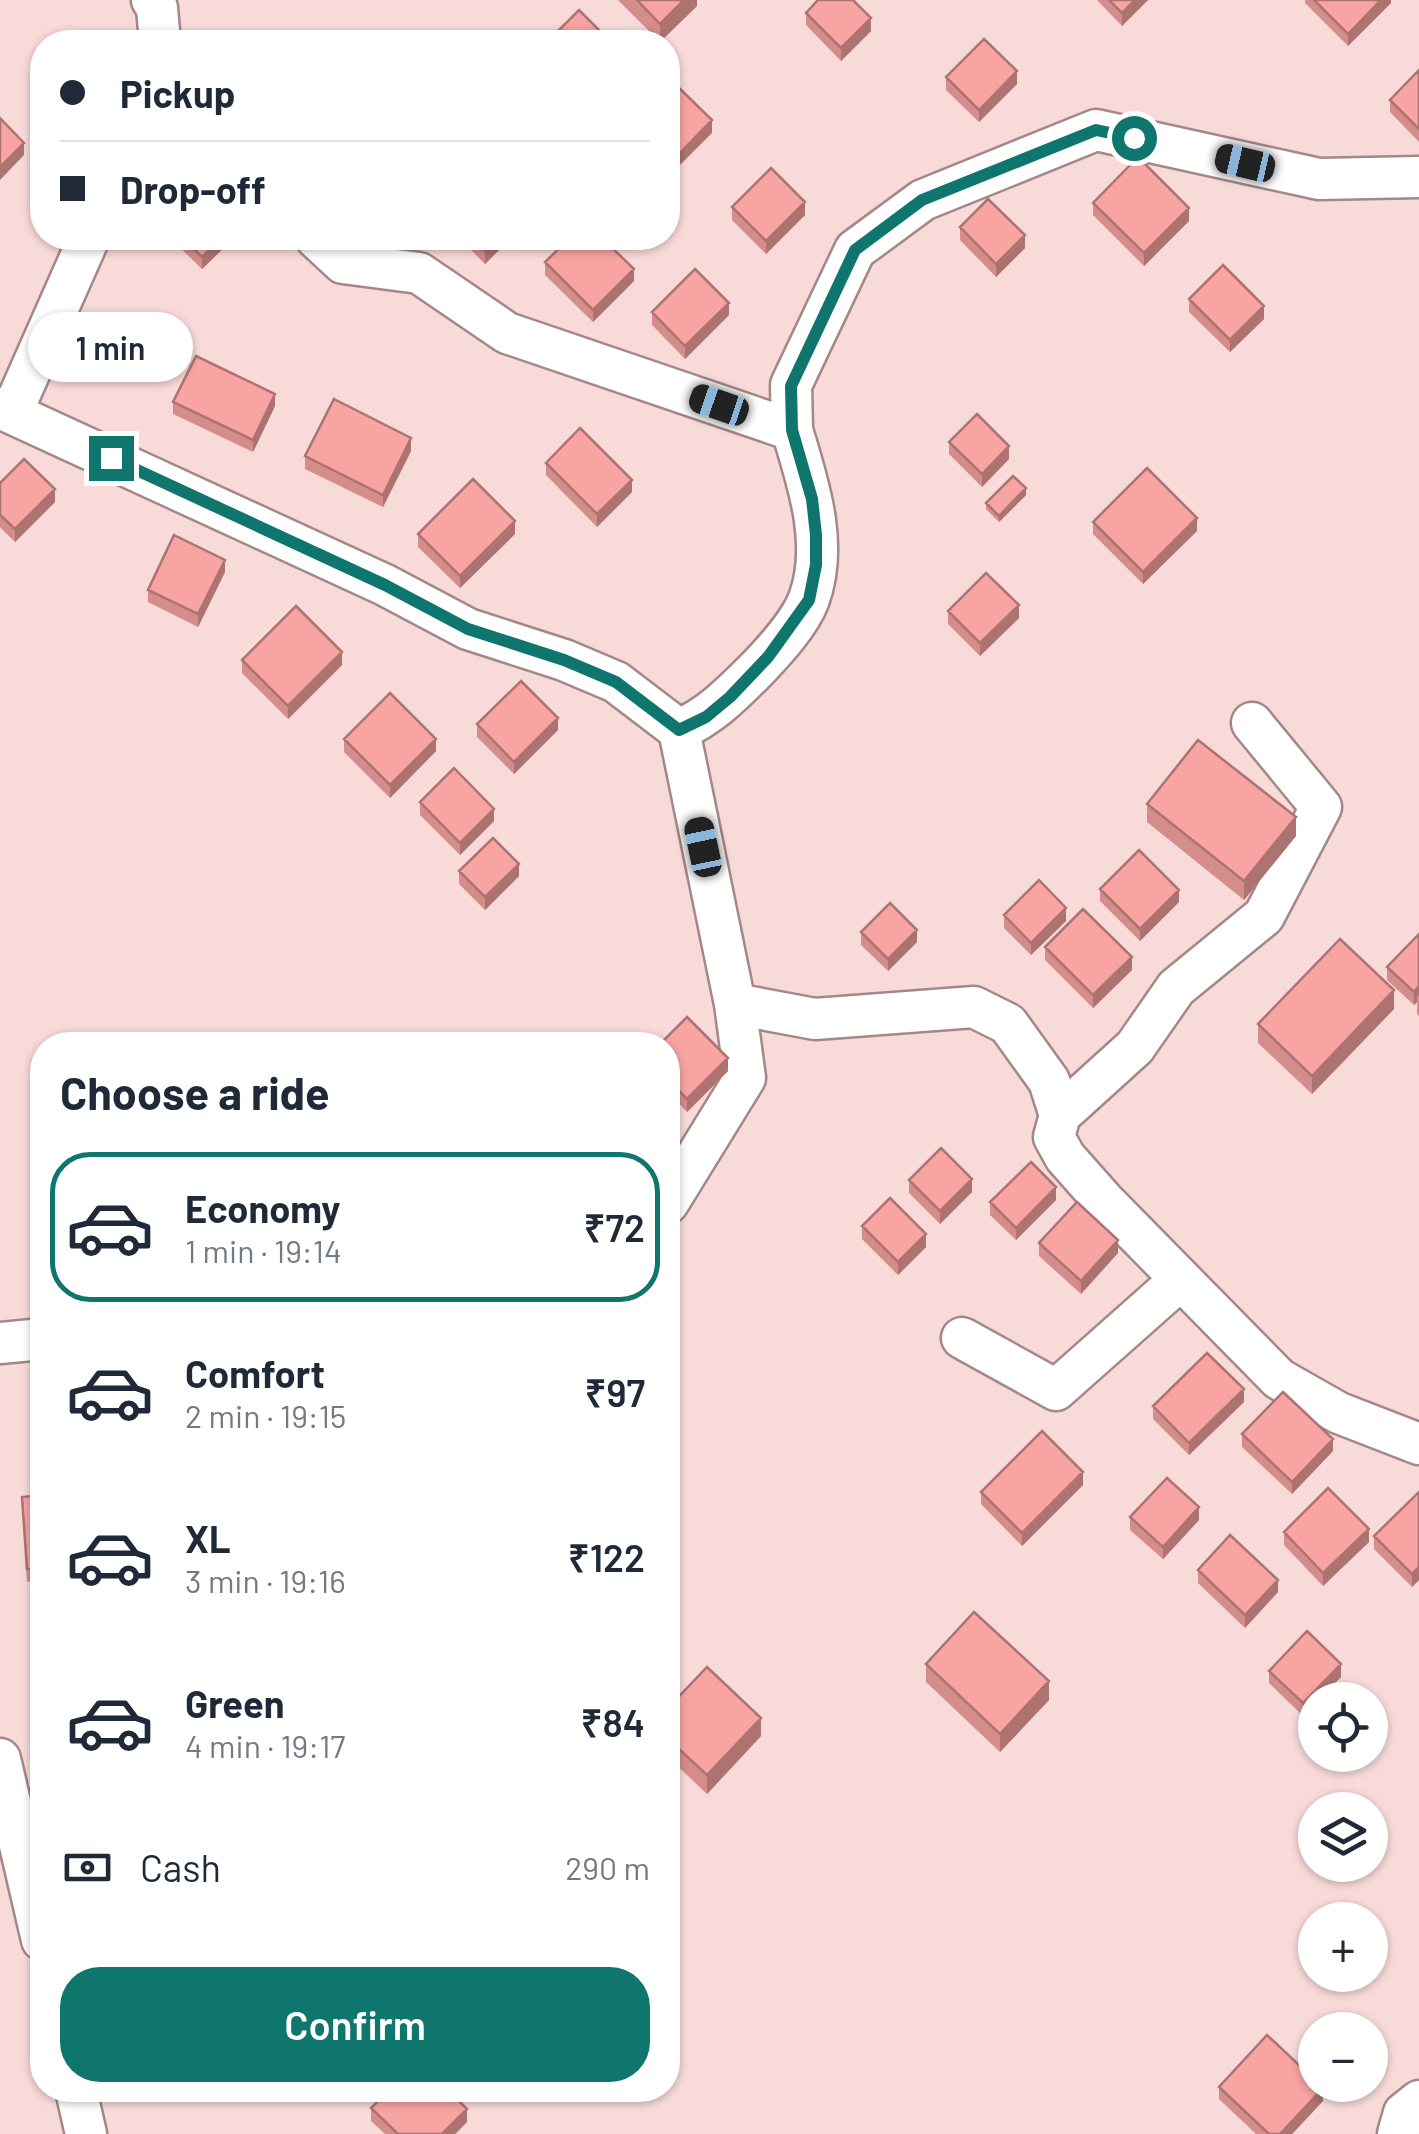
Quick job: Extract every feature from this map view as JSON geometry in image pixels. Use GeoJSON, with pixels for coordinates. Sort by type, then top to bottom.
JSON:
{"type":"FeatureCollection","features":[{"type":"Feature","properties":{"kind":"street"},"geometry":{"type":"LineString","coordinates":[[152,0],[157,8],[159,30]]}},
{"type":"Feature","properties":{"kind":"street"},"geometry":{"type":"LineString","coordinates":[[679,730],[706,717],[730,697],[768,657],[809,600],[816,565],[816,535],[812,499],[792,430],[791,386],[855,250],[922,200],[1096,130],[1320,179],[1419,176]]}},
{"type":"Feature","properties":{"kind":"street"},"geometry":{"type":"LineString","coordinates":[[82,250],[6,410],[385,585],[468,629],[564,660],[616,682],[679,730],[735,1004],[745,1078],[680,1184]]}},
{"type":"Feature","properties":{"kind":"street"},"geometry":{"type":"LineString","coordinates":[[328,250],[342,264],[419,272],[506,333],[792,430]]}},
{"type":"Feature","properties":{"kind":"street"},"geometry":{"type":"LineString","coordinates":[[1252,723],[1321,808],[1264,916],[1176,988],[1135,1047],[1060,1115],[1054,1136],[1065,1157],[1279,1379],[1339,1413],[1419,1444]]}},
{"type":"Feature","properties":{"kind":"street"},"geometry":{"type":"LineString","coordinates":[[735,1004],[816,1019],[974,1007],[1008,1024],[1049,1082],[1060,1115]]}},
{"type":"Feature","properties":{"kind":"street"},"geometry":{"type":"LineString","coordinates":[[962,1338],[1056,1390],[1180,1280]]}},
{"type":"Feature","properties":{"kind":"street"},"geometry":{"type":"LineString","coordinates":[[0,1343],[30,1340]]}},
{"type":"Feature","properties":{"kind":"street"},"geometry":{"type":"LineString","coordinates":[[0,1760],[30,1879]]}},
{"type":"Feature","properties":{"kind":"street"},"geometry":{"type":"LineString","coordinates":[[1398,2134],[1404,2113],[1419,2101]]}},
{"type":"Feature","properties":{"kind":"street"},"geometry":{"type":"LineString","coordinates":[[79,2102],[86,2134]]}},
{"type":"Feature","properties":{"kind":"building"},"geometry":{"type":"Polygon","coordinates":[[[637,0],[684,0],[660,24],[637,0]]]}},
{"type":"Feature","properties":{"kind":"building"},"geometry":{"type":"Polygon","coordinates":[[[818,0],[853,0],[871,18],[841,48],[806,13],[818,0]]]}},
{"type":"Feature","properties":{"kind":"building"},"geometry":{"type":"Polygon","coordinates":[[[1109,0],[1135,0],[1122,13],[1109,0]]]}},
{"type":"Feature","properties":{"kind":"building"},"geometry":{"type":"Polygon","coordinates":[[[1314,0],[1381,0],[1348,34],[1314,0]]]}},
{"type":"Feature","properties":{"kind":"building"},"geometry":{"type":"Polygon","coordinates":[[[579,10],[599,30],[559,30],[579,10]]]}},
{"type":"Feature","properties":{"kind":"building"},"geometry":{"type":"Polygon","coordinates":[[[984,39],[1017,71],[979,110],[946,77],[984,39]]]}},
{"type":"Feature","properties":{"kind":"building"},"geometry":{"type":"Polygon","coordinates":[[[1419,70],[1419,129],[1390,100],[1419,70]]]}},
{"type":"Feature","properties":{"kind":"building"},"geometry":{"type":"Polygon","coordinates":[[[680,89],[712,120],[680,153],[680,89]]]}},
{"type":"Feature","properties":{"kind":"building"},"geometry":{"type":"Polygon","coordinates":[[[0,118],[24,143],[0,167],[0,118]]]}},
{"type":"Feature","properties":{"kind":"building"},"geometry":{"type":"Polygon","coordinates":[[[1138,157],[1189,208],[1144,253],[1093,203],[1138,157]]]}},
{"type":"Feature","properties":{"kind":"building"},"geometry":{"type":"Polygon","coordinates":[[[771,168],[805,202],[766,241],[732,207],[771,168]]]}},
{"type":"Feature","properties":{"kind":"building"},"geometry":{"type":"Polygon","coordinates":[[[988,199],[1025,235],[996,264],[960,227],[988,199]]]}},
{"type":"Feature","properties":{"kind":"building"},"geometry":{"type":"Polygon","coordinates":[[[558,250],[614,250],[634,269],[593,310],[545,262],[558,250]]]}},
{"type":"Feature","properties":{"kind":"building"},"geometry":{"type":"Polygon","coordinates":[[[1223,265],[1264,306],[1230,340],[1189,299],[1223,265]]]}},
{"type":"Feature","properties":{"kind":"building"},"geometry":{"type":"Polygon","coordinates":[[[695,269],[729,303],[685,346],[652,312],[695,269]]]}},
{"type":"Feature","properties":{"kind":"building"},"geometry":{"type":"Polygon","coordinates":[[[196,356],[275,394],[253,440],[173,402],[196,356]]]}},
{"type":"Feature","properties":{"kind":"building"},"geometry":{"type":"Polygon","coordinates":[[[334,399],[411,438],[383,495],[305,456],[334,399]]]}},
{"type":"Feature","properties":{"kind":"building"},"geometry":{"type":"Polygon","coordinates":[[[977,414],[1009,446],[982,474],[949,442],[977,414]]]}},
{"type":"Feature","properties":{"kind":"building"},"geometry":{"type":"Polygon","coordinates":[[[580,428],[632,480],[597,514],[546,463],[580,428]]]}},
{"type":"Feature","properties":{"kind":"building"},"geometry":{"type":"Polygon","coordinates":[[[24,459],[55,489],[15,529],[0,515],[0,483],[24,459]]]}},
{"type":"Feature","properties":{"kind":"building"},"geometry":{"type":"Polygon","coordinates":[[[1147,468],[1197,518],[1143,572],[1093,522],[1147,468]]]}},
{"type":"Feature","properties":{"kind":"building"},"geometry":{"type":"Polygon","coordinates":[[[1013,476],[1026,488],[999,516],[986,503],[1013,476]]]}},
{"type":"Feature","properties":{"kind":"building"},"geometry":{"type":"Polygon","coordinates":[[[473,479],[515,521],[460,576],[418,534],[473,479]]]}},
{"type":"Feature","properties":{"kind":"building"},"geometry":{"type":"Polygon","coordinates":[[[174,535],[225,560],[198,614],[148,590],[174,535]]]}},
{"type":"Feature","properties":{"kind":"building"},"geometry":{"type":"Polygon","coordinates":[[[986,573],[1019,605],[980,643],[948,611],[986,573]]]}},
{"type":"Feature","properties":{"kind":"building"},"geometry":{"type":"Polygon","coordinates":[[[296,606],[342,652],[288,706],[242,660],[296,606]]]}},
{"type":"Feature","properties":{"kind":"building"},"geometry":{"type":"Polygon","coordinates":[[[521,681],[558,718],[514,762],[477,724],[521,681]]]}},
{"type":"Feature","properties":{"kind":"building"},"geometry":{"type":"Polygon","coordinates":[[[390,693],[436,739],[390,785],[344,739],[390,693]]]}},
{"type":"Feature","properties":{"kind":"building"},"geometry":{"type":"Polygon","coordinates":[[[1198,740],[1296,817],[1244,881],[1147,804],[1198,740]]]}},
{"type":"Feature","properties":{"kind":"building"},"geometry":{"type":"Polygon","coordinates":[[[454,768],[494,809],[460,843],[420,802],[454,768]]]}},
{"type":"Feature","properties":{"kind":"building"},"geometry":{"type":"Polygon","coordinates":[[[493,838],[519,864],[485,897],[459,871],[493,838]]]}},
{"type":"Feature","properties":{"kind":"building"},"geometry":{"type":"Polygon","coordinates":[[[1139,850],[1179,890],[1140,929],[1100,889],[1139,850]]]}},
{"type":"Feature","properties":{"kind":"building"},"geometry":{"type":"Polygon","coordinates":[[[1039,880],[1066,908],[1031,943],[1004,915],[1039,880]]]}},
{"type":"Feature","properties":{"kind":"building"},"geometry":{"type":"Polygon","coordinates":[[[890,903],[917,930],[888,959],[861,932],[890,903]]]}},
{"type":"Feature","properties":{"kind":"building"},"geometry":{"type":"Polygon","coordinates":[[[1083,909],[1132,957],[1093,995],[1045,947],[1083,909]]]}},
{"type":"Feature","properties":{"kind":"building"},"geometry":{"type":"Polygon","coordinates":[[[1419,934],[1419,986],[1414,992],[1387,967],[1419,934]]]}},
{"type":"Feature","properties":{"kind":"building"},"geometry":{"type":"Polygon","coordinates":[[[1340,939],[1394,990],[1312,1076],[1258,1024],[1340,939]]]}},
{"type":"Feature","properties":{"kind":"building"},"geometry":{"type":"Polygon","coordinates":[[[687,1017],[728,1058],[687,1099],[680,1092],[680,1032],[672,1032],[687,1017]]]}},
{"type":"Feature","properties":{"kind":"building"},"geometry":{"type":"Polygon","coordinates":[[[941,1148],[972,1179],[940,1211],[909,1180],[941,1148]]]}},
{"type":"Feature","properties":{"kind":"building"},"geometry":{"type":"Polygon","coordinates":[[[1031,1162],[1056,1187],[1016,1228],[990,1202],[1031,1162]]]}},
{"type":"Feature","properties":{"kind":"building"},"geometry":{"type":"Polygon","coordinates":[[[890,1198],[926,1234],[898,1262],[862,1226],[890,1198]]]}},
{"type":"Feature","properties":{"kind":"building"},"geometry":{"type":"Polygon","coordinates":[[[1077,1202],[1118,1240],[1081,1281],[1039,1243],[1077,1202]]]}},
{"type":"Feature","properties":{"kind":"building"},"geometry":{"type":"Polygon","coordinates":[[[1207,1353],[1244,1389],[1189,1443],[1153,1406],[1207,1353]]]}},
{"type":"Feature","properties":{"kind":"building"},"geometry":{"type":"Polygon","coordinates":[[[1283,1392],[1333,1439],[1292,1482],[1242,1434],[1283,1392]]]}},
{"type":"Feature","properties":{"kind":"building"},"geometry":{"type":"Polygon","coordinates":[[[1042,1431],[1083,1472],[1022,1533],[981,1492],[1042,1431]]]}},
{"type":"Feature","properties":{"kind":"building"},"geometry":{"type":"Polygon","coordinates":[[[1167,1478],[1199,1507],[1163,1547],[1130,1517],[1167,1478]]]}},
{"type":"Feature","properties":{"kind":"building"},"geometry":{"type":"Polygon","coordinates":[[[1328,1488],[1369,1529],[1323,1573],[1284,1532],[1328,1488]]]}},
{"type":"Feature","properties":{"kind":"building"},"geometry":{"type":"Polygon","coordinates":[[[1419,1492],[1419,1567],[1412,1574],[1374,1536],[1419,1492]]]}},
{"type":"Feature","properties":{"kind":"building"},"geometry":{"type":"Polygon","coordinates":[[[30,1496],[30,1569],[27,1569],[22,1497],[30,1496]]]}},
{"type":"Feature","properties":{"kind":"building"},"geometry":{"type":"Polygon","coordinates":[[[1230,1535],[1278,1580],[1245,1615],[1198,1570],[1230,1535]]]}},
{"type":"Feature","properties":{"kind":"building"},"geometry":{"type":"Polygon","coordinates":[[[974,1612],[1049,1681],[1000,1734],[926,1664],[974,1612]]]}},
{"type":"Feature","properties":{"kind":"building"},"geometry":{"type":"Polygon","coordinates":[[[1307,1631],[1341,1664],[1323,1682],[1298,1682],[1298,1698],[1269,1671],[1307,1631]]]}},
{"type":"Feature","properties":{"kind":"building"},"geometry":{"type":"Polygon","coordinates":[[[707,1667],[761,1718],[707,1775],[680,1750],[680,1695],[707,1667]]]}},
{"type":"Feature","properties":{"kind":"building"},"geometry":{"type":"Polygon","coordinates":[[[1267,2035],[1298,2064],[1298,2102],[1310,2102],[1280,2134],[1269,2134],[1219,2087],[1267,2035]]]}},
{"type":"Feature","properties":{"kind":"building"},"geometry":{"type":"Polygon","coordinates":[[[377,2102],[460,2102],[467,2109],[442,2134],[398,2134],[371,2108],[377,2102]]]}},
{"type":"Feature","properties":{"kind":"route"},"geometry":{"type":"LineString","coordinates":[[111,458],[385,585],[468,629],[564,660],[616,682],[679,730],[706,717],[730,697],[768,657],[809,600],[816,565],[816,535],[812,499],[792,430],[791,386],[855,250],[922,200],[1096,130],[1134,138]]}}]}
